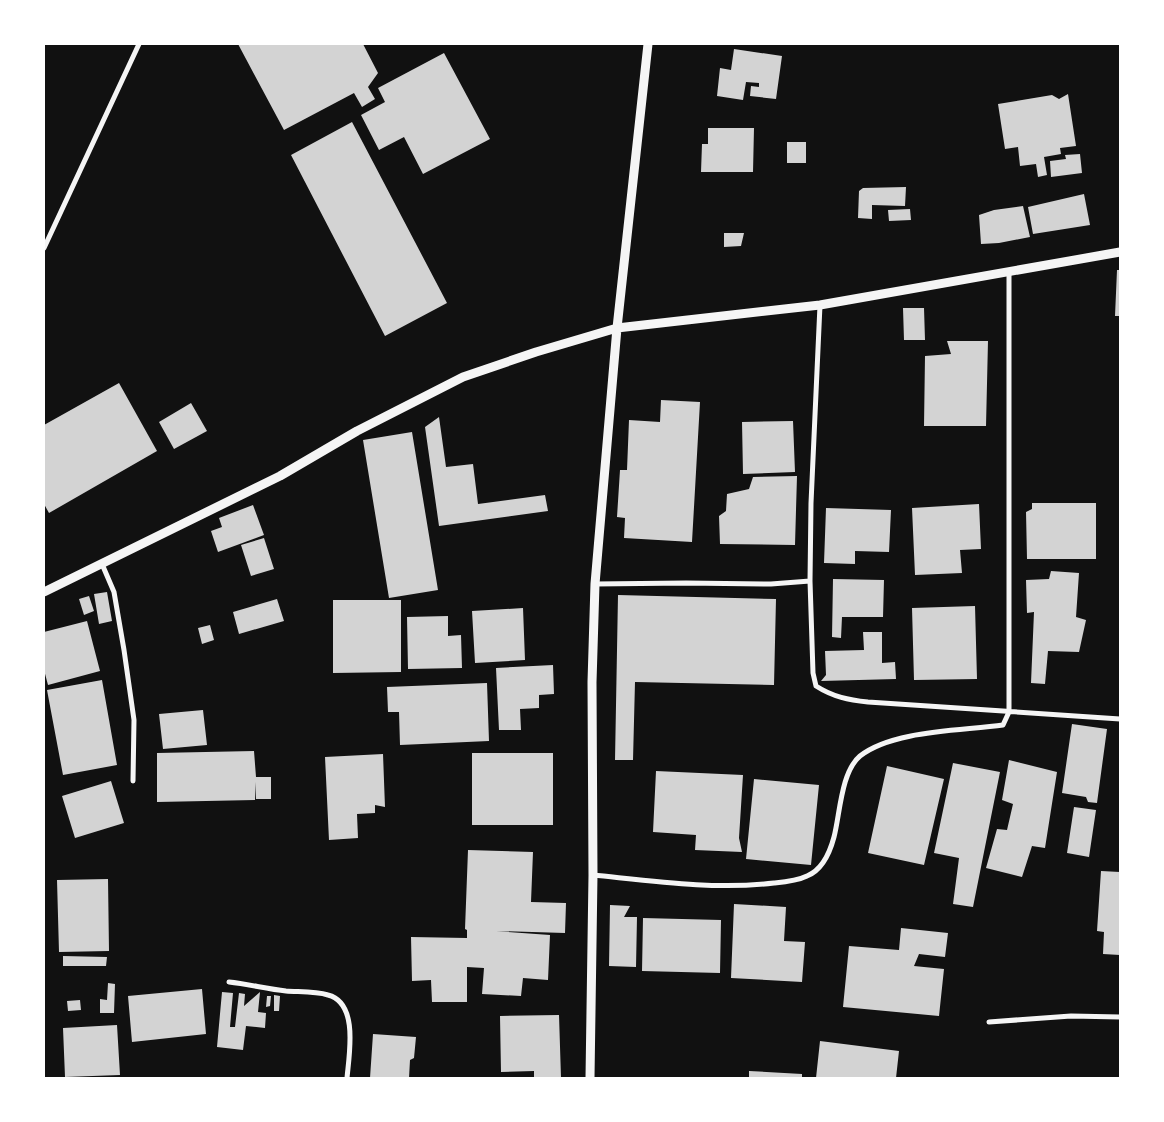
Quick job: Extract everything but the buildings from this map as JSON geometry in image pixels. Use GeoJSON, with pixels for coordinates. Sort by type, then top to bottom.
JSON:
{"type":"FeatureCollection","features":[{"type":"Feature","properties":{"kind":"street"},"geometry":{"type":"LineString","coordinates":[[44,248],[139,44]]}},
{"type":"Feature","properties":{"kind":"street"},"geometry":{"type":"LineString","coordinates":[[590,1078],[593,875],[592,682],[595,584],[617,328],[648,44]]}},
{"type":"Feature","properties":{"kind":"street"},"geometry":{"type":"LineString","coordinates":[[44,592],[280,476],[357,431],[463,377],[617,328],[820,305],[1009,270],[1120,252]]}},
{"type":"Feature","properties":{"kind":"street"},"geometry":{"type":"LineString","coordinates":[[593,875],[687,884],[755,885],[790,881],[808,876],[823,864],[834,840],[849,770],[859,757],[877,746],[897,740],[1003,725],[1009,712],[1009,270]]}},
{"type":"Feature","properties":{"kind":"street"},"geometry":{"type":"LineString","coordinates":[[820,305],[811,503],[810,581],[813,672],[816,686],[829,694],[849,700],[1120,719]]}},
{"type":"Feature","properties":{"kind":"street"},"geometry":{"type":"LineString","coordinates":[[102,564],[114,592],[124,650],[134,720],[133,781]]}},
{"type":"Feature","properties":{"kind":"street"},"geometry":{"type":"LineString","coordinates":[[595,584],[686,582],[770,584],[810,581]]}},
{"type":"Feature","properties":{"kind":"street"},"geometry":{"type":"LineString","coordinates":[[229,982],[328,995],[336,999],[341,1004],[350,1024],[347,1078]]}},
{"type":"Feature","properties":{"kind":"street"},"geometry":{"type":"LineString","coordinates":[[989,1022],[1072,1016],[1120,1017]]}}]}
